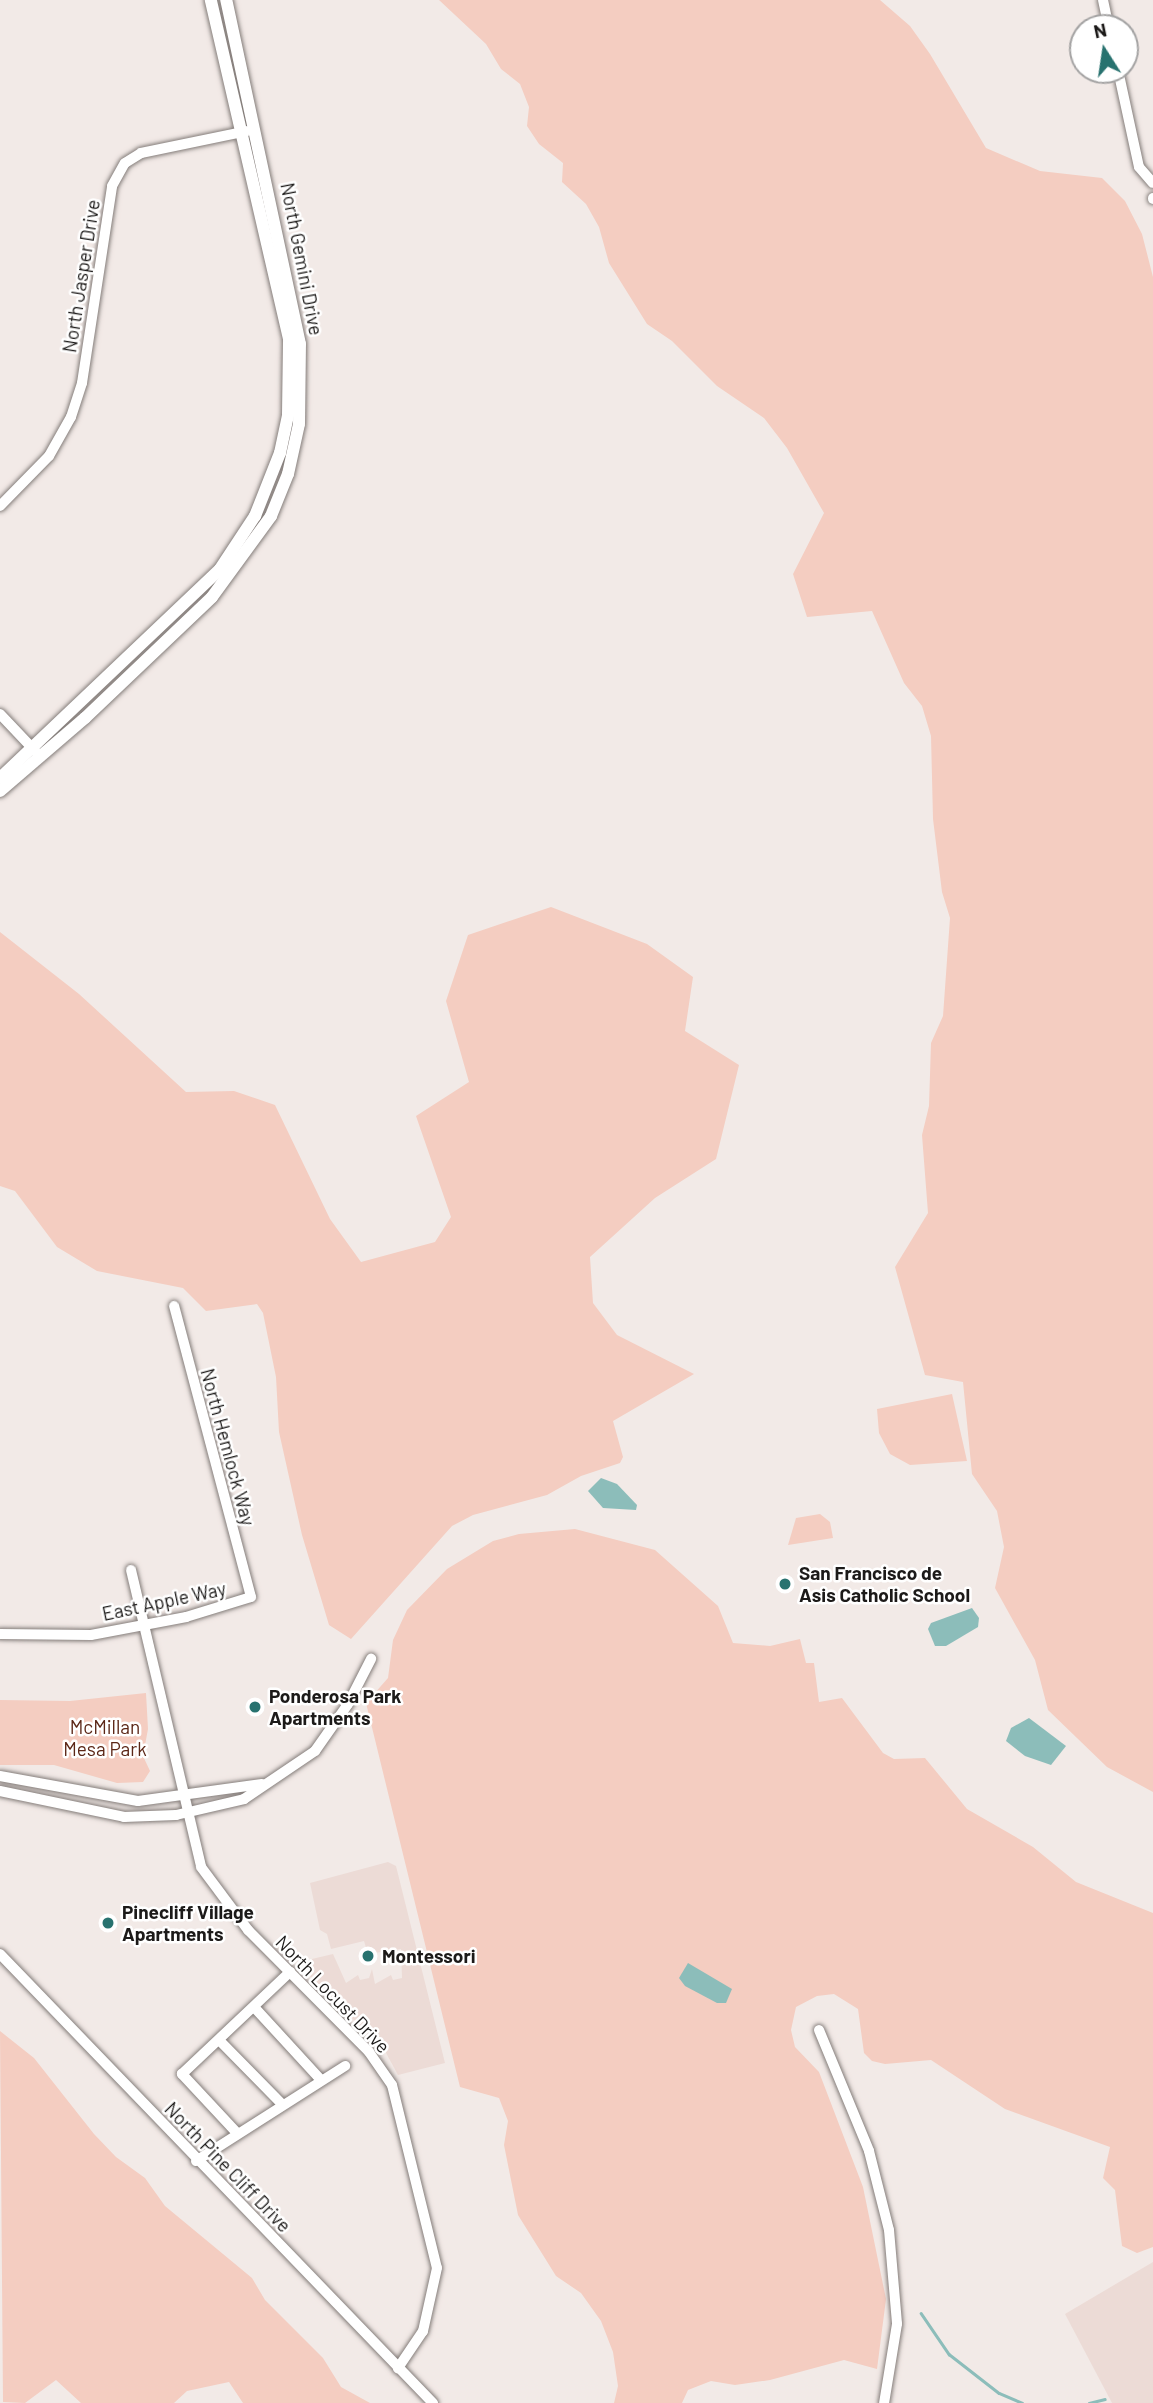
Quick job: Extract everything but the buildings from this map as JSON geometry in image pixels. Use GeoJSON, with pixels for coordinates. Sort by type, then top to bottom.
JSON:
{"type":"FeatureCollection","features":[{"type":"Feature","properties":{"kind":"street","name":"North Gemini Drive"},"geometry":{"type":"LineString","coordinates":[[0,791],[38,753],[212,597],[271,516],[288,474],[299,424],[300,344],[249,130],[211,0]]}},
{"type":"Feature","properties":{"kind":"street","name":"North Gemini Drive"},"geometry":{"type":"LineString","coordinates":[[226,0],[249,130]]}},
{"type":"Feature","properties":{"kind":"street"},"geometry":{"type":"LineString","coordinates":[[1121,84],[1139,167],[1153,183]]}},
{"type":"Feature","properties":{"kind":"street","name":"North Jasper Drive"},"geometry":{"type":"LineString","coordinates":[[0,506],[49,456],[71,417],[82,383],[112,186],[125,163],[141,153],[249,130]]}},
{"type":"Feature","properties":{"kind":"street"},"geometry":{"type":"LineString","coordinates":[[0,714],[38,753]]}},
{"type":"Feature","properties":{"kind":"street","name":"North Gemini Drive"},"geometry":{"type":"LineString","coordinates":[[0,778],[38,753]]}},
{"type":"Feature","properties":{"kind":"street","name":"North Hemlock Way"},"geometry":{"type":"LineString","coordinates":[[174,1306],[251,1597]]}},
{"type":"Feature","properties":{"kind":"street","name":"North Locust Drive"},"geometry":{"type":"LineString","coordinates":[[131,1570],[190,1811],[201,1867],[212,1888],[369,2052],[392,2085],[437,2268],[423,2331],[398,2368]]}},
{"type":"Feature","properties":{"kind":"street","name":"East Apple Way"},"geometry":{"type":"LineString","coordinates":[[0,1634],[91,1634],[144,1626],[251,1597]]}},
{"type":"Feature","properties":{"kind":"street"},"geometry":{"type":"LineString","coordinates":[[0,1791],[124,1817],[190,1811],[244,1798],[315,1751],[348,1704],[371,1659]]}},
{"type":"Feature","properties":{"kind":"street"},"geometry":{"type":"LineString","coordinates":[[0,1776],[58,1790],[138,1801],[186,1798],[262,1784]]}},
{"type":"Feature","properties":{"kind":"street"},"geometry":{"type":"LineString","coordinates":[[55,1803],[58,1790]]}},
{"type":"Feature","properties":{"kind":"street","name":"North Pine Cliff Drive"},"geometry":{"type":"LineString","coordinates":[[0,1954],[196,2161],[433,2403]]}},
{"type":"Feature","properties":{"kind":"street"},"geometry":{"type":"LineString","coordinates":[[237,2133],[182,2074],[290,1972]]}},
{"type":"Feature","properties":{"kind":"street"},"geometry":{"type":"LineString","coordinates":[[254,2007],[321,2080]]}},
{"type":"Feature","properties":{"kind":"street"},"geometry":{"type":"LineString","coordinates":[[819,2030],[872,2158],[889,2230],[897,2324],[884,2403]]}},
{"type":"Feature","properties":{"kind":"street"},"geometry":{"type":"LineString","coordinates":[[219,2040],[282,2104]]}},
{"type":"Feature","properties":{"kind":"street"},"geometry":{"type":"LineString","coordinates":[[196,2161],[345,2066]]}},
{"type":"Feature","properties":{"kind":"shaded area"},"geometry":{"type":"Polygon","coordinates":[[[388,1862],[396,1866],[445,2063],[398,2075],[385,2051],[308,1974],[312,1959],[333,1954],[346,1983],[358,1975],[360,1980],[369,1978],[372,1969],[375,1984],[391,1975],[393,1980],[402,1978],[401,1949],[368,1954],[364,1941],[331,1949],[327,1934],[320,1930],[310,1883],[388,1862]]]}},
{"type":"Feature","properties":{"kind":"shaded area"},"geometry":{"type":"Polygon","coordinates":[[[1153,2262],[1153,2403],[1112,2403],[1065,2314],[1153,2262]]]}},
{"type":"Feature","properties":{"kind":"green space"},"geometry":{"type":"Polygon","coordinates":[[[439,0],[880,0],[910,26],[930,54],[986,148],[1040,171],[1102,178],[1125,201],[1142,234],[1153,277],[1153,1792],[1107,1767],[1048,1710],[1035,1660],[995,1588],[1004,1547],[997,1511],[972,1474],[963,1382],[925,1375],[895,1267],[928,1213],[922,1135],[929,1106],[931,1043],[943,1016],[950,918],[942,892],[933,819],[931,736],[922,706],[904,683],[872,611],[807,617],[793,574],[824,513],[787,448],[764,418],[717,386],[672,341],[647,324],[609,263],[599,227],[586,204],[562,182],[563,163],[539,144],[527,126],[529,107],[520,84],[501,69],[486,44],[439,0]]]}},
{"type":"Feature","properties":{"kind":"green space"},"geometry":{"type":"Polygon","coordinates":[[[551,907],[647,944],[693,977],[685,1031],[739,1065],[716,1159],[655,1198],[590,1257],[593,1303],[617,1335],[694,1374],[613,1421],[623,1457],[620,1463],[581,1476],[547,1495],[473,1515],[452,1526],[351,1639],[329,1625],[302,1535],[279,1432],[276,1377],[263,1313],[257,1304],[206,1311],[183,1288],[97,1271],[57,1247],[15,1191],[0,1186],[0,932],[79,994],[186,1092],[234,1091],[275,1105],[330,1219],[361,1262],[435,1242],[451,1217],[416,1116],[469,1082],[446,1001],[468,935],[551,907]]]}},
{"type":"Feature","properties":{"kind":"green space"},"geometry":{"type":"Polygon","coordinates":[[[952,1394],[967,1461],[910,1465],[890,1454],[879,1433],[877,1409],[952,1394]]]}},
{"type":"Feature","properties":{"kind":"green space"},"geometry":{"type":"Polygon","coordinates":[[[820,1514],[830,1522],[833,1538],[788,1545],[796,1518],[820,1514]]]}},
{"type":"Feature","properties":{"kind":"green space"},"geometry":{"type":"Polygon","coordinates":[[[575,1529],[655,1550],[718,1606],[733,1643],[770,1646],[800,1639],[806,1663],[814,1663],[819,1702],[842,1698],[883,1753],[894,1759],[925,1758],[967,1809],[1033,1847],[1076,1882],[1153,1913],[1153,2247],[1137,2253],[1122,2246],[1115,2190],[1103,2178],[1110,2147],[1005,2109],[931,2060],[885,2064],[872,2061],[864,2053],[858,2009],[834,1994],[817,1996],[796,2007],[791,2030],[795,2047],[819,2072],[863,2187],[886,2299],[877,2369],[844,2360],[770,2380],[735,2385],[711,2381],[688,2390],[682,2403],[614,2403],[618,2386],[613,2352],[601,2321],[581,2293],[556,2276],[518,2215],[504,2145],[508,2121],[499,2098],[460,2087],[366,1703],[388,1678],[393,1640],[407,1610],[447,1569],[493,1541],[519,1534],[575,1529]]]}},
{"type":"Feature","properties":{"kind":"green space","name":"McMillan Mesa Park"},"geometry":{"type":"Polygon","coordinates":[[[146,1693],[148,1729],[143,1756],[150,1771],[143,1782],[117,1783],[54,1765],[0,1765],[0,1700],[70,1701],[146,1693]]]}},
{"type":"Feature","properties":{"kind":"green space"},"geometry":{"type":"Polygon","coordinates":[[[0,2031],[34,2058],[94,2134],[116,2157],[145,2178],[165,2206],[252,2278],[265,2300],[323,2358],[341,2387],[370,2403],[243,2403],[229,2382],[187,2391],[174,2403],[81,2403],[56,2380],[25,2403],[3,2402],[0,2031]]]}},
{"type":"Feature","properties":{"kind":"water"},"geometry":{"type":"Polygon","coordinates":[[[601,1478],[617,1484],[637,1505],[636,1510],[603,1508],[588,1491],[601,1478]]]}},
{"type":"Feature","properties":{"kind":"water"},"geometry":{"type":"Polygon","coordinates":[[[972,1608],[979,1618],[978,1627],[946,1646],[935,1646],[928,1629],[931,1623],[972,1608]]]}},
{"type":"Feature","properties":{"kind":"water"},"geometry":{"type":"Polygon","coordinates":[[[1029,1718],[1066,1746],[1051,1765],[1025,1756],[1006,1741],[1011,1728],[1029,1718]]]}},
{"type":"Feature","properties":{"kind":"water"},"geometry":{"type":"Polygon","coordinates":[[[688,1963],[732,1989],[726,2003],[717,2003],[685,1986],[679,1978],[688,1963]]]}},
{"type":"Feature","properties":{"kind":"waterway"},"geometry":{"type":"LineString","coordinates":[[921,2313],[949,2354],[999,2393],[1022,2403]]}},
{"type":"Feature","properties":{"kind":"waterway"},"geometry":{"type":"LineString","coordinates":[[1089,2403],[1105,2399]]}},
{"type":"Feature","properties":{"kind":"place","name":"San Francisco de Asis Catholic School"},"geometry":{"type":"Point","coordinates":[785,1584]}},
{"type":"Feature","properties":{"kind":"place","name":"Ponderosa Park Apartments"},"geometry":{"type":"Point","coordinates":[255,1707]}},
{"type":"Feature","properties":{"kind":"place","name":"Pinecliff Village Apartments"},"geometry":{"type":"Point","coordinates":[108,1923]}},
{"type":"Feature","properties":{"kind":"place","name":"Montessori"},"geometry":{"type":"Point","coordinates":[368,1956]}}]}
